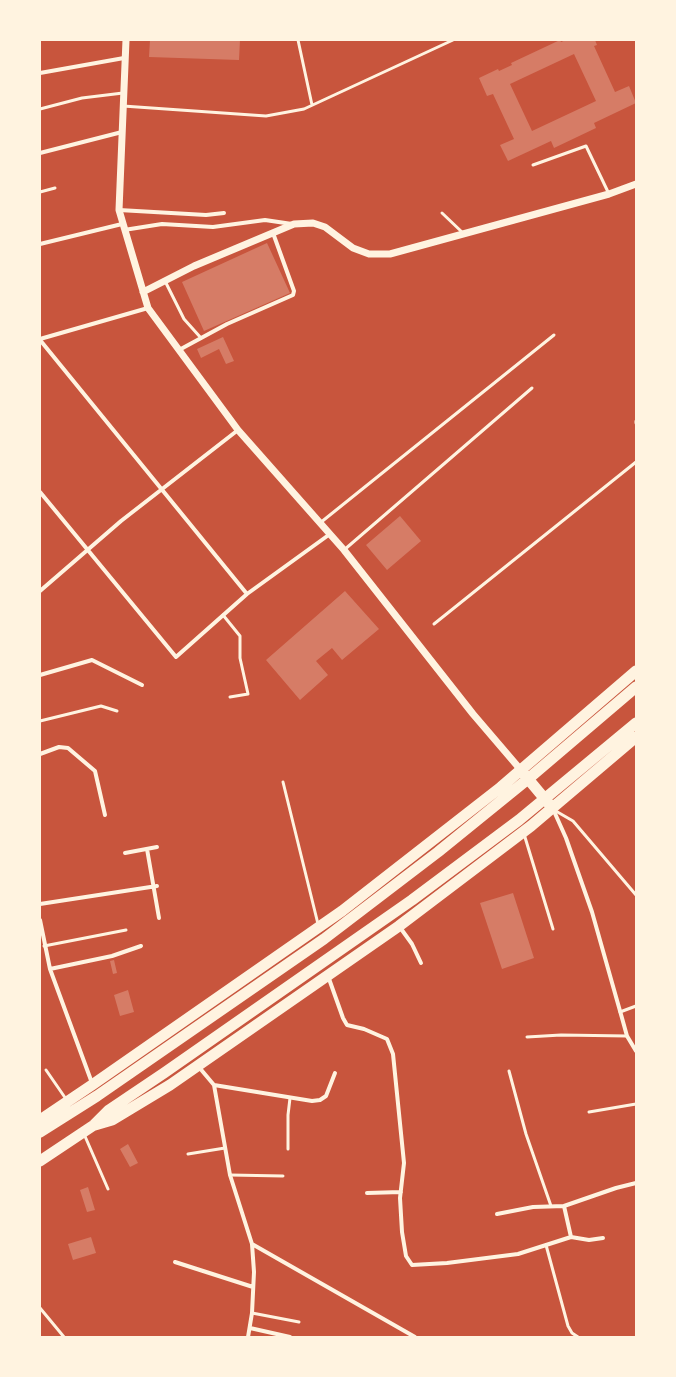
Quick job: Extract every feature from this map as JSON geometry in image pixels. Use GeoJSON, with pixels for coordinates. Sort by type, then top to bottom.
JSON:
{"type":"FeatureCollection","features":[{"type":"Feature","properties":{"kind":"highway"},"geometry":{"type":"LineString","coordinates":[[40,1120],[319,928],[500,787],[636,671]]}},
{"type":"Feature","properties":{"kind":"highway"},"geometry":{"type":"LineString","coordinates":[[40,1132],[97,1096],[324,939],[438,852],[528,779],[636,687]]}},
{"type":"Feature","properties":{"kind":"highway"},"geometry":{"type":"LineString","coordinates":[[40,1161],[94,1125],[109,1110],[375,926],[520,820],[636,723]]}},
{"type":"Feature","properties":{"kind":"highway"},"geometry":{"type":"LineString","coordinates":[[94,1125],[112,1120],[198,1065],[399,926],[553,809],[636,737]]}},
{"type":"Feature","properties":{"kind":"highway"},"geometry":{"type":"LineString","coordinates":[[520,769],[553,809]]}},
{"type":"Feature","properties":{"kind":"street"},"geometry":{"type":"LineString","coordinates":[[126,40],[122,106],[119,210],[148,308],[238,430],[344,550],[472,714],[520,769]]}},
{"type":"Feature","properties":{"kind":"street"},"geometry":{"type":"LineString","coordinates":[[40,74],[124,58]]}},
{"type":"Feature","properties":{"kind":"street"},"geometry":{"type":"LineString","coordinates":[[40,152],[122,132]]}},
{"type":"Feature","properties":{"kind":"street"},"geometry":{"type":"LineString","coordinates":[[40,244],[123,227],[162,224],[213,227],[265,220],[294,224],[313,223],[325,227],[353,248],[369,254],[390,254],[609,194],[636,184]]}},
{"type":"Feature","properties":{"kind":"street"},"geometry":{"type":"LineString","coordinates":[[119,210],[206,215],[224,213]]}},
{"type":"Feature","properties":{"kind":"street"},"geometry":{"type":"LineString","coordinates":[[143,292],[194,266],[294,224]]}},
{"type":"Feature","properties":{"kind":"street"},"geometry":{"type":"LineString","coordinates":[[179,350],[227,324],[293,295],[294,291],[273,233]]}},
{"type":"Feature","properties":{"kind":"street"},"geometry":{"type":"LineString","coordinates":[[148,308],[40,340],[247,594]]}},
{"type":"Feature","properties":{"kind":"street"},"geometry":{"type":"LineString","coordinates":[[40,591],[161,488],[238,430]]}},
{"type":"Feature","properties":{"kind":"street"},"geometry":{"type":"LineString","coordinates":[[40,492],[176,657],[247,594],[330,534]]}},
{"type":"Feature","properties":{"kind":"street"},"geometry":{"type":"LineString","coordinates":[[40,675],[92,660],[142,685]]}},
{"type":"Feature","properties":{"kind":"street"},"geometry":{"type":"LineString","coordinates":[[40,754],[59,747],[68,748],[94,771],[105,815]]}},
{"type":"Feature","properties":{"kind":"street"},"geometry":{"type":"LineString","coordinates":[[553,809],[566,838],[592,912],[620,1012],[628,1036],[636,1052]]}},
{"type":"Feature","properties":{"kind":"street"},"geometry":{"type":"LineString","coordinates":[[125,853],[157,847]]}},
{"type":"Feature","properties":{"kind":"street"},"geometry":{"type":"LineString","coordinates":[[147,849],[155,886],[159,918]]}},
{"type":"Feature","properties":{"kind":"street"},"geometry":{"type":"LineString","coordinates":[[40,904],[155,886]]}},
{"type":"Feature","properties":{"kind":"street"},"geometry":{"type":"LineString","coordinates":[[40,920],[44,946],[50,969],[97,1096]]}},
{"type":"Feature","properties":{"kind":"street"},"geometry":{"type":"LineString","coordinates":[[399,926],[412,944],[422,963]]}},
{"type":"Feature","properties":{"kind":"street"},"geometry":{"type":"LineString","coordinates":[[50,969],[112,956],[142,946]]}},
{"type":"Feature","properties":{"kind":"street"},"geometry":{"type":"LineString","coordinates":[[328,976],[347,1025],[364,1029],[387,1039],[393,1054],[404,1163],[401,1192],[402,1232],[406,1256],[412,1265],[447,1263],[518,1254],[571,1237],[589,1240],[603,1238]]}},
{"type":"Feature","properties":{"kind":"street"},"geometry":{"type":"LineString","coordinates":[[198,1065],[214,1085],[230,1175],[252,1244],[252,1313],[248,1337]]}},
{"type":"Feature","properties":{"kind":"street"},"geometry":{"type":"LineString","coordinates":[[214,1085],[312,1101],[320,1100],[326,1096],[331,1089],[336,1073]]}},
{"type":"Feature","properties":{"kind":"street"},"geometry":{"type":"LineString","coordinates":[[497,1214],[533,1207],[564,1206],[616,1188],[636,1183]]}},
{"type":"Feature","properties":{"kind":"street"},"geometry":{"type":"LineString","coordinates":[[367,1193],[401,1192]]}},
{"type":"Feature","properties":{"kind":"street"},"geometry":{"type":"LineString","coordinates":[[564,1206],[571,1237]]}},
{"type":"Feature","properties":{"kind":"street"},"geometry":{"type":"LineString","coordinates":[[252,1244],[415,1337]]}},
{"type":"Feature","properties":{"kind":"street"},"geometry":{"type":"LineString","coordinates":[[175,1262],[253,1287]]}},
{"type":"Feature","properties":{"kind":"street"},"geometry":{"type":"LineString","coordinates":[[250,1328],[290,1337]]}},
{"type":"Feature","properties":{"kind":"lane"},"geometry":{"type":"LineString","coordinates":[[298,40],[312,106]]}},
{"type":"Feature","properties":{"kind":"lane"},"geometry":{"type":"LineString","coordinates":[[122,106],[266,116],[304,109],[453,40]]}},
{"type":"Feature","properties":{"kind":"lane"},"geometry":{"type":"LineString","coordinates":[[40,109],[82,98],[123,93]]}},
{"type":"Feature","properties":{"kind":"lane"},"geometry":{"type":"LineString","coordinates":[[533,164],[586,146],[609,194]]}},
{"type":"Feature","properties":{"kind":"lane"},"geometry":{"type":"LineString","coordinates":[[40,192],[55,188]]}},
{"type":"Feature","properties":{"kind":"lane"},"geometry":{"type":"LineString","coordinates":[[442,213],[463,233]]}},
{"type":"Feature","properties":{"kind":"lane"},"geometry":{"type":"LineString","coordinates":[[165,281],[184,319],[201,338]]}},
{"type":"Feature","properties":{"kind":"lane"},"geometry":{"type":"LineString","coordinates":[[320,523],[554,335]]}},
{"type":"Feature","properties":{"kind":"lane"},"geometry":{"type":"LineString","coordinates":[[344,550],[532,388]]}},
{"type":"Feature","properties":{"kind":"lane"},"geometry":{"type":"LineString","coordinates":[[434,624],[636,462]]}},
{"type":"Feature","properties":{"kind":"lane"},"geometry":{"type":"LineString","coordinates":[[223,615],[240,636],[240,658],[248,694],[230,697]]}},
{"type":"Feature","properties":{"kind":"lane"},"geometry":{"type":"LineString","coordinates":[[40,721],[101,706],[117,711]]}},
{"type":"Feature","properties":{"kind":"lane"},"geometry":{"type":"LineString","coordinates":[[283,782],[319,928]]}},
{"type":"Feature","properties":{"kind":"lane"},"geometry":{"type":"LineString","coordinates":[[553,809],[573,821],[636,895]]}},
{"type":"Feature","properties":{"kind":"lane"},"geometry":{"type":"LineString","coordinates":[[523,832],[553,929]]}},
{"type":"Feature","properties":{"kind":"lane"},"geometry":{"type":"LineString","coordinates":[[44,946],[126,930]]}},
{"type":"Feature","properties":{"kind":"lane"},"geometry":{"type":"LineString","coordinates":[[620,1012],[636,1006]]}},
{"type":"Feature","properties":{"kind":"lane"},"geometry":{"type":"LineString","coordinates":[[527,1038],[561,1035],[628,1036]]}},
{"type":"Feature","properties":{"kind":"lane"},"geometry":{"type":"LineString","coordinates":[[46,1070],[67,1101],[71,1112]]}},
{"type":"Feature","properties":{"kind":"lane"},"geometry":{"type":"LineString","coordinates":[[509,1071],[526,1134],[551,1206]]}},
{"type":"Feature","properties":{"kind":"lane"},"geometry":{"type":"LineString","coordinates":[[288,1149],[290,1098]]}},
{"type":"Feature","properties":{"kind":"lane"},"geometry":{"type":"LineString","coordinates":[[589,1112],[636,1104]]}},
{"type":"Feature","properties":{"kind":"lane"},"geometry":{"type":"LineString","coordinates":[[83,1132],[108,1189]]}},
{"type":"Feature","properties":{"kind":"lane"},"geometry":{"type":"LineString","coordinates":[[188,1154],[225,1148]]}},
{"type":"Feature","properties":{"kind":"lane"},"geometry":{"type":"LineString","coordinates":[[230,1175],[282,1176]]}},
{"type":"Feature","properties":{"kind":"lane"},"geometry":{"type":"LineString","coordinates":[[546,1245],[568,1326],[572,1333],[578,1337]]}},
{"type":"Feature","properties":{"kind":"lane"},"geometry":{"type":"LineString","coordinates":[[40,1308],[64,1337]]}},
{"type":"Feature","properties":{"kind":"lane"},"geometry":{"type":"LineString","coordinates":[[252,1313],[299,1322]]}},
{"type":"Feature","properties":{"kind":"building"},"geometry":{"type":"Polygon","coordinates":[[[150,40],[240,40],[239,60],[149,57],[150,40]]]}},
{"type":"Feature","properties":{"kind":"building"},"geometry":{"type":"Polygon","coordinates":[[[560,40],[561,42],[566,40],[595,40],[597,45],[594,46],[615,92],[629,86],[636,103],[594,123],[596,128],[554,148],[551,141],[508,161],[500,145],[514,139],[493,94],[487,96],[479,78],[498,69],[499,71],[512,65],[511,63],[560,40]],[[574,54],[510,84],[532,131],[596,101],[574,54]]]}},
{"type":"Feature","properties":{"kind":"building"},"geometry":{"type":"Polygon","coordinates":[[[267,243],[290,293],[204,331],[182,282],[267,243]]]}},
{"type":"Feature","properties":{"kind":"building"},"geometry":{"type":"Polygon","coordinates":[[[223,337],[234,361],[226,364],[219,349],[201,358],[197,349],[223,337]]]}},
{"type":"Feature","properties":{"kind":"building"},"geometry":{"type":"Polygon","coordinates":[[[400,516],[421,541],[387,570],[366,545],[400,516]]]}},
{"type":"Feature","properties":{"kind":"building"},"geometry":{"type":"Polygon","coordinates":[[[345,591],[379,629],[342,660],[332,648],[316,661],[328,675],[300,700],[266,660],[345,591]]]}},
{"type":"Feature","properties":{"kind":"building"},"geometry":{"type":"Polygon","coordinates":[[[513,893],[534,958],[502,969],[480,903],[513,893]]]}},
{"type":"Feature","properties":{"kind":"building"},"geometry":{"type":"Polygon","coordinates":[[[114,960],[117,973],[113,974],[110,961],[114,960]]]}},
{"type":"Feature","properties":{"kind":"building"},"geometry":{"type":"Polygon","coordinates":[[[128,990],[134,1012],[120,1016],[114,995],[128,990]]]}},
{"type":"Feature","properties":{"kind":"building"},"geometry":{"type":"Polygon","coordinates":[[[128,1144],[138,1163],[130,1167],[120,1149],[128,1144]]]}},
{"type":"Feature","properties":{"kind":"building"},"geometry":{"type":"Polygon","coordinates":[[[88,1187],[95,1210],[87,1212],[80,1190],[88,1187]]]}},
{"type":"Feature","properties":{"kind":"building"},"geometry":{"type":"Polygon","coordinates":[[[91,1237],[96,1253],[73,1260],[68,1244],[91,1237]]]}}]}
